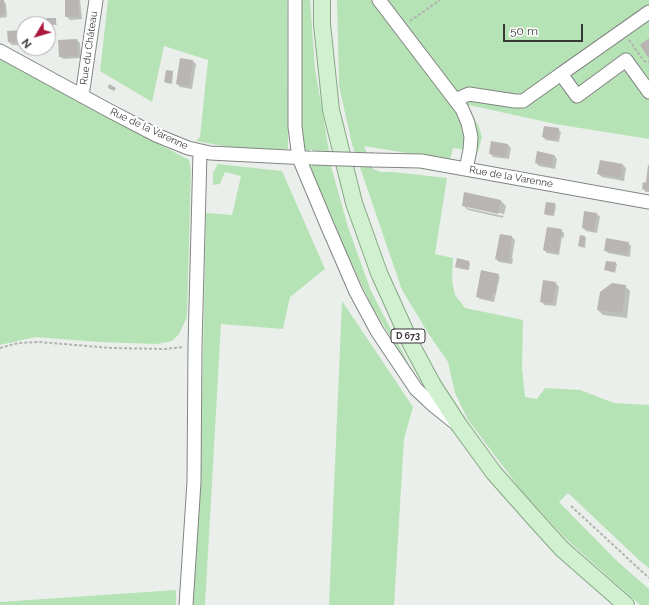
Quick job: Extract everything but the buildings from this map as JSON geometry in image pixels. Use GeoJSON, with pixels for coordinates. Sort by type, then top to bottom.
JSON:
{"type":"FeatureCollection","features":[{"type":"Feature","properties":{"kind":"main road","name":"D 673"},"geometry":{"type":"LineString","coordinates":[[322,0],[322,24],[332,110],[354,203],[379,273],[412,346],[433,385],[458,425],[494,473],[562,549],[626,605]]}},
{"type":"Feature","properties":{"kind":"street","name":"Rue du Château"},"geometry":{"type":"LineString","coordinates":[[82,96],[96,0]]}},
{"type":"Feature","properties":{"kind":"street"},"geometry":{"type":"LineString","coordinates":[[295,0],[296,127],[327,225],[356,292],[377,331],[416,390],[458,425]]}},
{"type":"Feature","properties":{"kind":"street"},"geometry":{"type":"LineString","coordinates":[[380,0],[462,110],[468,123],[471,137],[466,169]]}},
{"type":"Feature","properties":{"kind":"street"},"geometry":{"type":"LineString","coordinates":[[455,100],[469,94],[523,101],[649,12]]}},
{"type":"Feature","properties":{"kind":"street","name":"Rue de la Varenne"},"geometry":{"type":"LineString","coordinates":[[0,51],[156,135],[200,152],[306,158],[421,161],[649,202]]}},
{"type":"Feature","properties":{"kind":"street"},"geometry":{"type":"LineString","coordinates":[[561,74],[577,96],[626,60],[649,92]]}},
{"type":"Feature","properties":{"kind":"street"},"geometry":{"type":"LineString","coordinates":[[186,605],[194,482],[195,346],[200,152]]}},
{"type":"Feature","properties":{"kind":"path"},"geometry":{"type":"LineString","coordinates":[[401,28],[440,0]]}},
{"type":"Feature","properties":{"kind":"path"},"geometry":{"type":"LineString","coordinates":[[622,31],[644,61],[649,62]]}},
{"type":"Feature","properties":{"kind":"path"},"geometry":{"type":"LineString","coordinates":[[0,348],[18,344],[39,342],[111,348],[164,349],[195,346]]}},
{"type":"Feature","properties":{"kind":"path"},"geometry":{"type":"LineString","coordinates":[[571,506],[649,578]]}},
{"type":"Feature","properties":{"kind":"green space"},"geometry":{"type":"Polygon","coordinates":[[[108,0],[287,0],[288,149],[240,149],[196,141],[200,137],[208,60],[164,46],[152,102],[100,71],[108,0]]]}},
{"type":"Feature","properties":{"kind":"green space"},"geometry":{"type":"Polygon","coordinates":[[[301,0],[310,0],[315,69],[329,151],[302,150],[301,0]]]}},
{"type":"Feature","properties":{"kind":"green space"},"geometry":{"type":"Polygon","coordinates":[[[337,0],[649,0],[649,139],[555,124],[469,105],[468,109],[479,127],[482,137],[478,152],[453,148],[450,160],[364,146],[373,169],[381,172],[447,178],[435,254],[453,258],[452,281],[455,295],[465,308],[523,320],[522,368],[525,397],[537,399],[545,388],[580,390],[614,403],[649,405],[649,568],[568,493],[559,502],[618,562],[649,589],[649,605],[640,605],[567,540],[523,493],[468,420],[455,393],[448,362],[402,290],[352,144],[339,86],[337,0]]]}},
{"type":"Feature","properties":{"kind":"green space"},"geometry":{"type":"Polygon","coordinates":[[[0,59],[189,160],[191,170],[187,317],[179,334],[172,341],[157,344],[98,342],[36,337],[0,345],[0,59]]]}},
{"type":"Feature","properties":{"kind":"green space"},"geometry":{"type":"Polygon","coordinates":[[[218,164],[282,171],[325,269],[290,297],[283,329],[221,324],[205,605],[192,605],[198,530],[206,213],[232,215],[241,176],[225,172],[220,184],[213,185],[213,173],[218,164]]]}},
{"type":"Feature","properties":{"kind":"green space"},"geometry":{"type":"Polygon","coordinates":[[[309,165],[331,166],[348,227],[371,291],[415,376],[371,305],[314,183],[309,165]]]}},
{"type":"Feature","properties":{"kind":"green space"},"geometry":{"type":"Polygon","coordinates":[[[342,301],[413,407],[404,439],[394,605],[329,605],[342,301]]]}},
{"type":"Feature","properties":{"kind":"green space"},"geometry":{"type":"Polygon","coordinates":[[[176,590],[176,605],[0,605],[0,602],[176,590]]]}}]}
